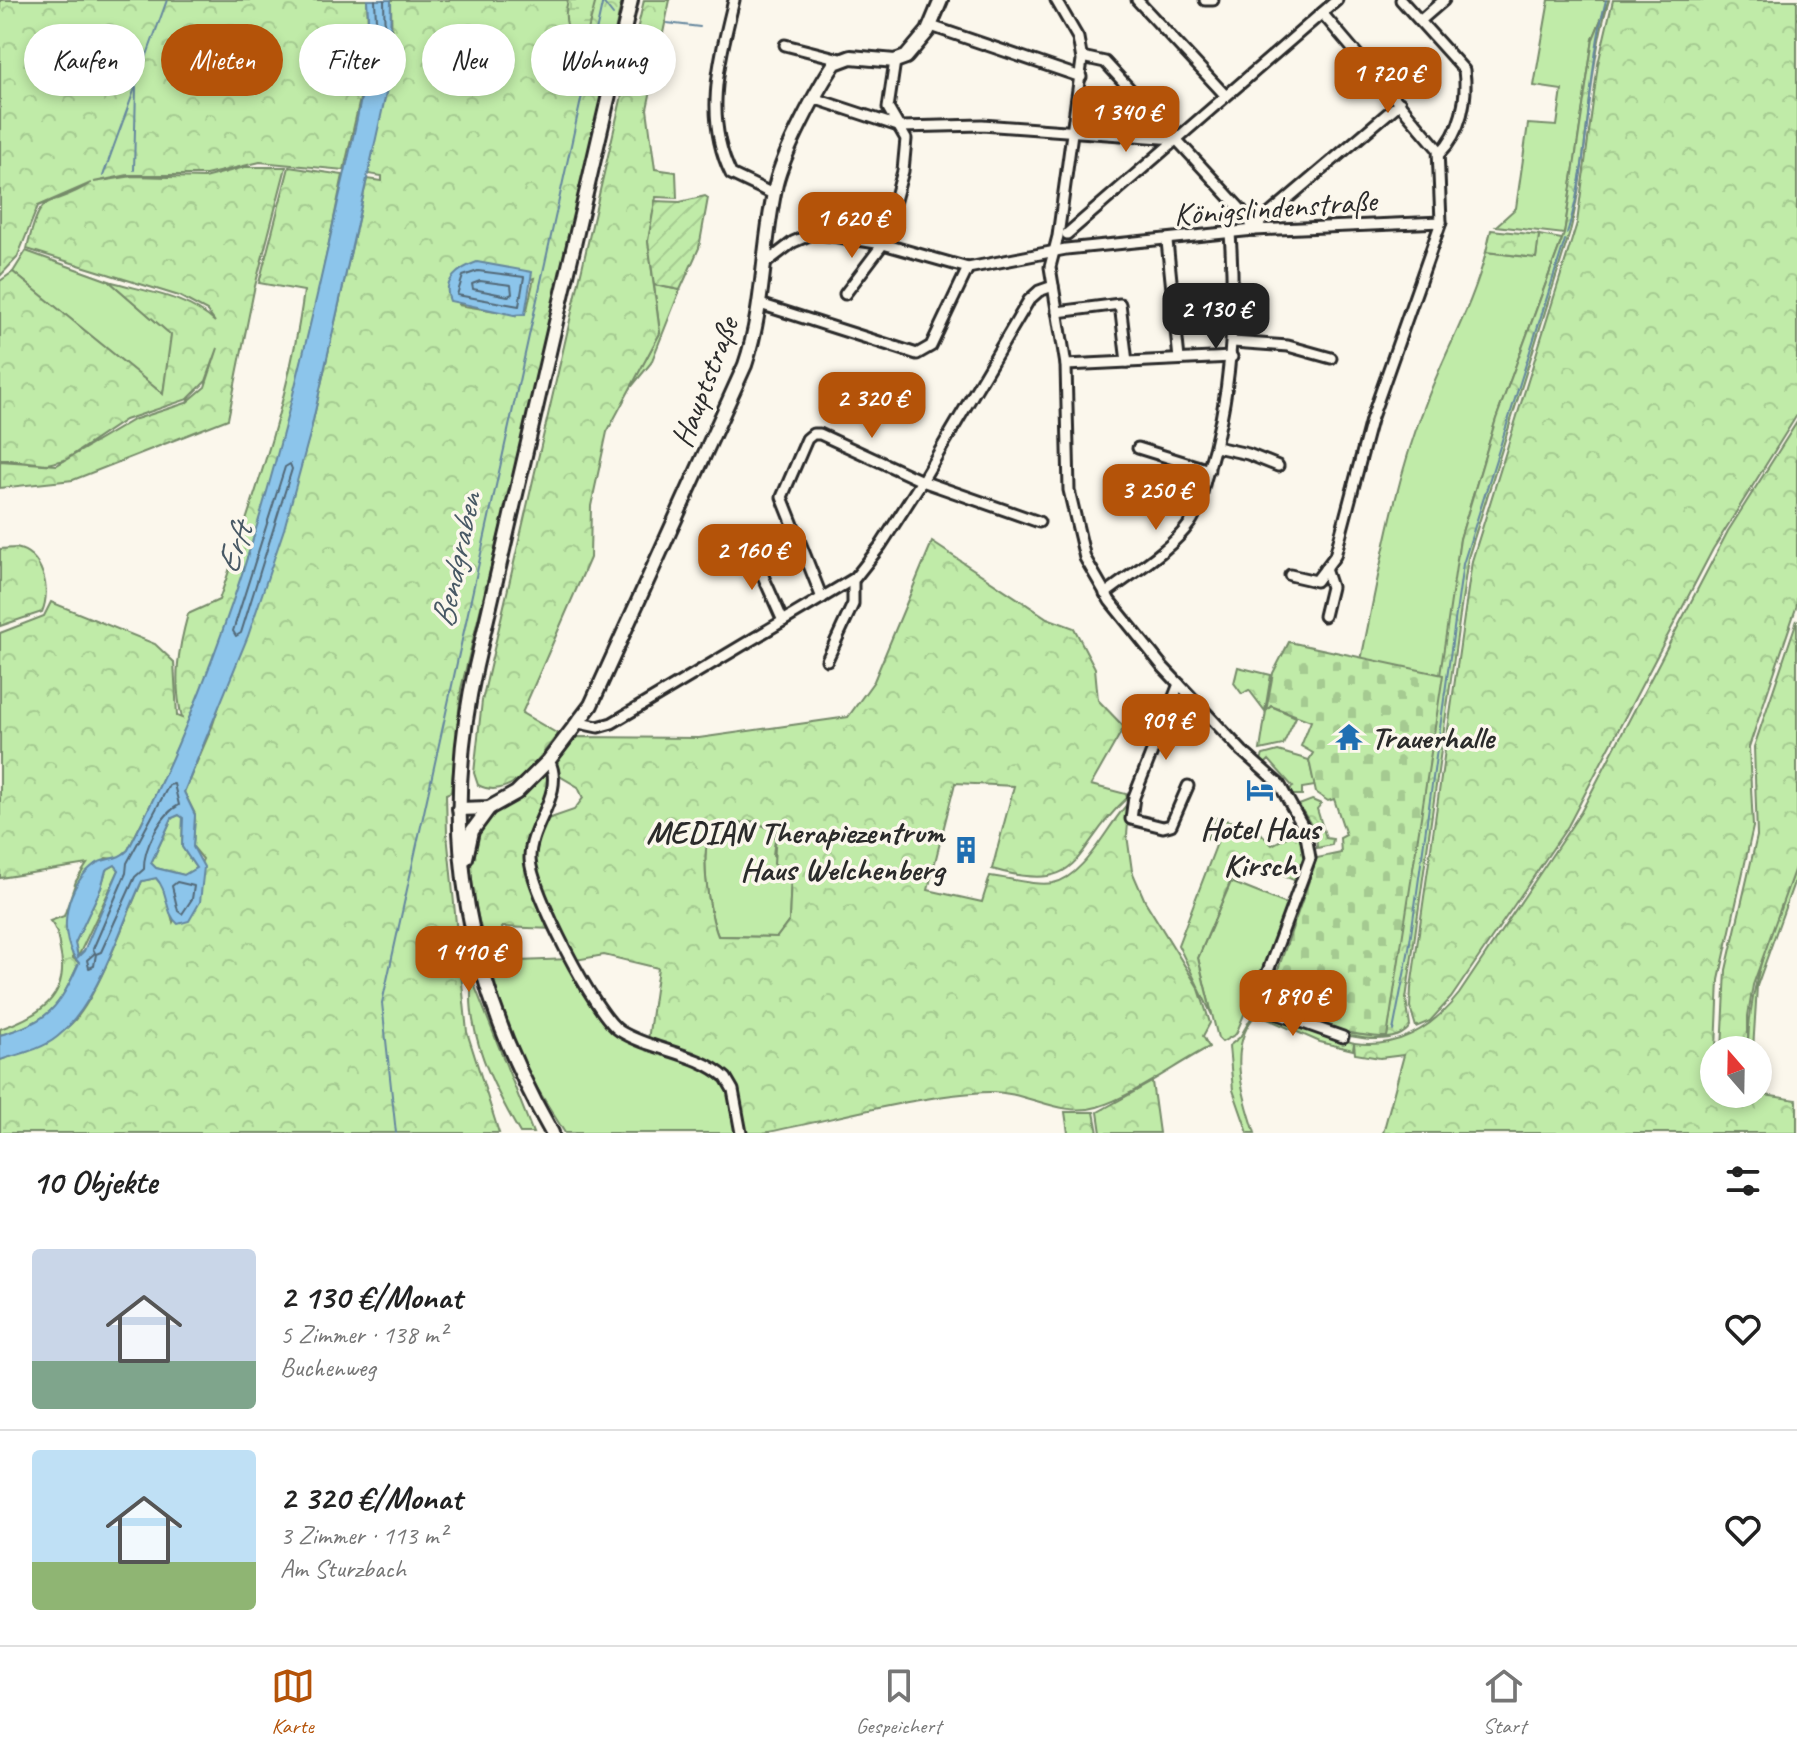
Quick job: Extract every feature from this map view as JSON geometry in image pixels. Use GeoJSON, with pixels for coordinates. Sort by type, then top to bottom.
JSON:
{"type":"FeatureCollection","features":[{"type":"Feature","properties":{"kind":"main road"},"geometry":{"type":"LineString","coordinates":[[542,1133],[487,992],[473,939],[463,882],[459,809],[462,740],[473,678],[631,0]]}},
{"type":"Feature","properties":{"kind":"main road"},"geometry":{"type":"LineString","coordinates":[[840,59],[895,61],[915,49],[931,26],[941,0]]}},
{"type":"Feature","properties":{"kind":"main road","name":"Hauptstraße"},"geometry":{"type":"LineString","coordinates":[[459,809],[489,808],[522,789],[579,723],[600,688],[740,376],[760,304],[773,194],[783,162],[832,66],[840,59]]}},
{"type":"Feature","properties":{"kind":"main road"},"geometry":{"type":"LineString","coordinates":[[463,882],[471,835],[489,808]]}},
{"type":"Feature","properties":{"kind":"main road"},"geometry":{"type":"LineString","coordinates":[[527,1089],[552,1133]]}},
{"type":"Feature","properties":{"kind":"street"},"geometry":{"type":"LineString","coordinates":[[734,0],[714,90],[729,170],[742,182],[773,194]]}},
{"type":"Feature","properties":{"kind":"street"},"geometry":{"type":"LineString","coordinates":[[1056,0],[1078,38],[1082,57],[1058,239],[1051,255],[1066,365],[1071,504],[1085,558],[1105,594],[1179,684],[1242,751],[1279,784],[1308,840],[1311,854],[1255,1006],[1343,1037]]}},
{"type":"Feature","properties":{"kind":"street"},"geometry":{"type":"LineString","coordinates":[[1137,0],[1225,95]]}},
{"type":"Feature","properties":{"kind":"street"},"geometry":{"type":"LineString","coordinates":[[1205,0],[1213,0]]}},
{"type":"Feature","properties":{"kind":"street"},"geometry":{"type":"LineString","coordinates":[[1067,234],[1337,0]]}},
{"type":"Feature","properties":{"kind":"street"},"geometry":{"type":"LineString","coordinates":[[1290,575],[1316,581],[1335,556],[1371,420],[1441,222],[1440,153],[1459,123],[1465,74],[1461,62],[1401,0]]}},
{"type":"Feature","properties":{"kind":"street"},"geometry":{"type":"LineString","coordinates":[[1421,20],[1444,0]]}},
{"type":"Feature","properties":{"kind":"street"},"geometry":{"type":"LineString","coordinates":[[1322,13],[1440,153]]}},
{"type":"Feature","properties":{"kind":"street"},"geometry":{"type":"LineString","coordinates":[[931,26],[1081,77]]}},
{"type":"Feature","properties":{"kind":"street"},"geometry":{"type":"LineString","coordinates":[[785,45],[840,59]]}},
{"type":"Feature","properties":{"kind":"street"},"geometry":{"type":"LineString","coordinates":[[1082,57],[1104,61],[1250,219],[1254,230],[1400,103]]}},
{"type":"Feature","properties":{"kind":"street"},"geometry":{"type":"LineString","coordinates":[[845,294],[883,244],[907,146],[905,135],[888,108],[895,61]]}},
{"type":"Feature","properties":{"kind":"street"},"geometry":{"type":"LineString","coordinates":[[816,99],[897,126],[982,125],[1176,139]]}},
{"type":"Feature","properties":{"kind":"street","name":"Königslindenstraße"},"geometry":{"type":"LineString","coordinates":[[763,265],[797,239],[814,233],[883,244],[968,268],[1051,255],[1066,249],[1254,230],[1441,222]]}},
{"type":"Feature","properties":{"kind":"street"},"geometry":{"type":"LineString","coordinates":[[1105,594],[1188,525],[1209,470],[1232,357],[1230,233]]}},
{"type":"Feature","properties":{"kind":"street"},"geometry":{"type":"LineString","coordinates":[[1167,241],[1179,359]]}},
{"type":"Feature","properties":{"kind":"street"},"geometry":{"type":"LineString","coordinates":[[760,304],[900,351],[919,353],[933,343],[968,268]]}},
{"type":"Feature","properties":{"kind":"street"},"geometry":{"type":"LineString","coordinates":[[579,723],[598,727],[612,723],[853,580],[881,545],[922,481],[1029,300],[1039,291],[1053,286]]}},
{"type":"Feature","properties":{"kind":"street"},"geometry":{"type":"LineString","coordinates":[[1057,312],[1120,304],[1127,362]]}},
{"type":"Feature","properties":{"kind":"street"},"geometry":{"type":"LineString","coordinates":[[1233,342],[1288,346],[1331,358]]}},
{"type":"Feature","properties":{"kind":"street"},"geometry":{"type":"LineString","coordinates":[[1066,365],[1232,357]]}},
{"type":"Feature","properties":{"kind":"street"},"geometry":{"type":"LineString","coordinates":[[822,598],[782,497],[807,439],[814,434],[922,481],[1039,522]]}},
{"type":"Feature","properties":{"kind":"street"},"geometry":{"type":"LineString","coordinates":[[1216,447],[1248,454],[1278,466]]}},
{"type":"Feature","properties":{"kind":"street"},"geometry":{"type":"LineString","coordinates":[[1138,448],[1209,470]]}},
{"type":"Feature","properties":{"kind":"street"},"geometry":{"type":"LineString","coordinates":[[767,558],[763,576],[783,621]]}},
{"type":"Feature","properties":{"kind":"street"},"geometry":{"type":"LineString","coordinates":[[1324,616],[1331,587],[1325,569]]}},
{"type":"Feature","properties":{"kind":"street"},"geometry":{"type":"LineString","coordinates":[[827,660],[853,604],[853,580]]}},
{"type":"Feature","properties":{"kind":"street"},"geometry":{"type":"LineString","coordinates":[[1179,684],[1134,797],[1131,819],[1163,827],[1171,825],[1188,786]]}},
{"type":"Feature","properties":{"kind":"street"},"geometry":{"type":"LineString","coordinates":[[549,760],[555,779],[530,858],[534,881],[548,915],[614,1026],[707,1066],[726,1078],[733,1090],[741,1133]]}},
{"type":"Feature","properties":{"kind":"green space"},"geometry":{"type":"Polygon","coordinates":[[[0,0],[367,0],[368,24],[299,24],[299,96],[361,96],[344,170],[260,162],[206,175],[128,175],[94,182],[133,176],[204,178],[245,167],[286,167],[254,290],[228,419],[73,480],[0,488],[0,461],[57,465],[133,420],[186,403],[205,387],[218,348],[206,381],[188,399],[125,420],[65,460],[47,464],[0,459],[0,281],[13,272],[163,394],[171,335],[109,281],[192,306],[215,322],[207,311],[179,296],[27,249],[42,207],[91,183],[38,206],[17,258],[0,276],[0,0]]]}},
{"type":"Feature","properties":{"kind":"green space"},"geometry":{"type":"Polygon","coordinates":[[[391,0],[622,0],[617,24],[531,24],[531,96],[601,96],[555,305],[461,689],[451,792],[446,794],[447,834],[467,1032],[499,1133],[0,1133],[0,1060],[46,1042],[63,1031],[81,1012],[101,977],[142,881],[156,878],[164,887],[173,922],[203,859],[193,847],[195,814],[184,792],[212,727],[310,434],[367,179],[382,181],[382,176],[368,174],[384,96],[406,96],[406,24],[391,24],[391,0]],[[534,278],[458,305],[520,315],[527,310],[534,278]]]}},
{"type":"Feature","properties":{"kind":"green space"},"geometry":{"type":"Polygon","coordinates":[[[568,0],[596,0],[590,24],[568,24],[568,0]]]}},
{"type":"Feature","properties":{"kind":"green space"},"geometry":{"type":"Polygon","coordinates":[[[644,0],[670,0],[665,24],[638,24],[644,0]]]}},
{"type":"Feature","properties":{"kind":"green space"},"geometry":{"type":"Polygon","coordinates":[[[1549,0],[1609,0],[1593,39],[1564,234],[1496,226],[1516,208],[1528,124],[1557,126],[1562,90],[1534,86],[1549,0]]]}},
{"type":"Feature","properties":{"kind":"green space"},"geometry":{"type":"Polygon","coordinates":[[[1609,0],[1596,57],[1570,232],[1468,558],[1406,999],[1410,1026],[1403,1033],[1379,1039],[1338,1033],[1318,1024],[1352,1034],[1387,1036],[1460,539],[1496,419],[1564,234],[1593,39],[1609,0]]]}},
{"type":"Feature","properties":{"kind":"green space"},"geometry":{"type":"Polygon","coordinates":[[[1613,0],[1797,0],[1797,415],[1713,549],[1568,826],[1451,998],[1430,1021],[1416,1027],[1410,1007],[1411,988],[1472,561],[1577,223],[1598,64],[1613,0]]]}},
{"type":"Feature","properties":{"kind":"green space"},"geometry":{"type":"Polygon","coordinates":[[[622,96],[650,96],[647,109],[655,169],[676,172],[677,198],[656,197],[648,241],[660,333],[607,432],[591,506],[590,558],[522,713],[558,734],[534,765],[514,783],[502,788],[490,789],[478,785],[474,773],[482,701],[622,96]]]}},
{"type":"Feature","properties":{"kind":"green space"},"geometry":{"type":"Polygon","coordinates":[[[289,167],[343,175],[299,380],[252,551],[216,653],[152,802],[128,850],[117,859],[106,858],[71,943],[73,958],[79,963],[72,978],[50,1011],[30,1025],[0,1035],[0,1029],[39,1011],[56,992],[62,966],[57,935],[50,921],[64,916],[76,881],[87,864],[0,878],[0,633],[44,616],[51,602],[155,644],[174,662],[177,716],[182,718],[178,666],[188,614],[219,600],[269,447],[298,331],[304,291],[259,283],[289,167]]]}},
{"type":"Feature","properties":{"kind":"green space"},"geometry":{"type":"Polygon","coordinates":[[[705,196],[708,198],[699,248],[680,290],[654,285],[648,241],[655,201],[680,202],[705,196]]]}},
{"type":"Feature","properties":{"kind":"green space"},"geometry":{"type":"Polygon","coordinates":[[[1491,230],[1539,235],[1536,258],[1486,252],[1491,230]]]}},
{"type":"Feature","properties":{"kind":"green space"},"geometry":{"type":"Polygon","coordinates":[[[1539,235],[1562,239],[1496,419],[1460,539],[1443,675],[1361,660],[1404,467],[1425,405],[1474,291],[1486,252],[1536,258],[1539,235]]]}},
{"type":"Feature","properties":{"kind":"green space"},"geometry":{"type":"Polygon","coordinates":[[[26,251],[109,281],[172,335],[163,395],[13,272],[26,251]]]}},
{"type":"Feature","properties":{"kind":"green space"},"geometry":{"type":"Polygon","coordinates":[[[654,285],[680,290],[651,363],[628,391],[660,333],[654,285]]]}},
{"type":"Feature","properties":{"kind":"green space"},"geometry":{"type":"Polygon","coordinates":[[[1797,422],[1797,605],[1749,747],[1753,827],[1719,980],[1717,1036],[1700,1036],[1700,1108],[1772,1108],[1772,1096],[1797,1100],[1797,1133],[1383,1133],[1404,1055],[1380,1058],[1355,1054],[1354,1043],[1386,1043],[1414,1033],[1438,1016],[1459,994],[1581,812],[1728,531],[1797,422]]]}},
{"type":"Feature","properties":{"kind":"green space"},"geometry":{"type":"Polygon","coordinates":[[[932,542],[1047,618],[1074,628],[1095,668],[1098,700],[1124,727],[1091,785],[1126,794],[1127,798],[1074,863],[1061,872],[1045,876],[1022,876],[992,869],[1014,786],[955,783],[928,890],[982,902],[990,876],[1038,883],[1065,879],[1095,849],[1130,801],[1127,835],[1132,871],[1145,901],[1199,989],[1210,1023],[1203,1036],[1209,1047],[1139,1088],[1097,1107],[1070,1109],[1017,1095],[990,1092],[935,1097],[763,1133],[743,1133],[736,1092],[725,1070],[648,1040],[658,968],[604,955],[576,960],[557,929],[533,863],[542,821],[574,810],[583,798],[578,787],[558,775],[555,760],[576,737],[699,738],[848,717],[874,681],[932,542]],[[752,821],[714,828],[709,837],[706,880],[718,936],[777,937],[789,921],[791,876],[774,864],[776,831],[752,821]]]}},
{"type":"Feature","properties":{"kind":"green space"},"geometry":{"type":"Polygon","coordinates":[[[0,549],[25,551],[38,564],[45,583],[45,603],[42,612],[0,626],[0,549]]]}},
{"type":"Feature","properties":{"kind":"green space"},"geometry":{"type":"Polygon","coordinates":[[[1797,620],[1797,862],[1753,985],[1748,1036],[1723,1036],[1726,970],[1757,836],[1754,747],[1797,620]]]}},
{"type":"Feature","properties":{"kind":"green space"},"geometry":{"type":"Polygon","coordinates":[[[1289,642],[1443,675],[1387,1037],[1322,1027],[1288,1015],[1268,998],[1317,858],[1341,853],[1340,838],[1346,835],[1334,799],[1328,801],[1316,793],[1309,760],[1313,753],[1301,746],[1311,721],[1271,706],[1266,711],[1273,673],[1289,642]]]}},
{"type":"Feature","properties":{"kind":"green space"},"geometry":{"type":"Polygon","coordinates":[[[1238,667],[1271,675],[1265,711],[1249,690],[1242,694],[1234,683],[1238,667]]]}},
{"type":"Feature","properties":{"kind":"green space"},"geometry":{"type":"Polygon","coordinates":[[[1271,706],[1296,717],[1283,745],[1260,750],[1266,711],[1271,706]]]}},
{"type":"Feature","properties":{"kind":"green space"},"geometry":{"type":"Polygon","coordinates":[[[1278,751],[1309,760],[1315,786],[1302,788],[1302,795],[1290,795],[1288,790],[1293,787],[1269,760],[1264,765],[1261,760],[1263,755],[1278,751]]]}},
{"type":"Feature","properties":{"kind":"green space"},"geometry":{"type":"Polygon","coordinates":[[[544,774],[552,777],[528,858],[553,929],[502,927],[506,959],[490,962],[472,886],[473,846],[479,829],[490,814],[521,796],[544,774]]]}},
{"type":"Feature","properties":{"kind":"green space"},"geometry":{"type":"Polygon","coordinates":[[[1312,800],[1321,804],[1317,809],[1326,838],[1333,839],[1332,845],[1317,848],[1316,833],[1299,805],[1312,800]]]}},
{"type":"Feature","properties":{"kind":"green space"},"geometry":{"type":"Polygon","coordinates":[[[183,817],[182,847],[196,868],[184,875],[156,868],[151,863],[172,818],[183,817]]]}},
{"type":"Feature","properties":{"kind":"green space"},"geometry":{"type":"Polygon","coordinates":[[[1216,818],[1255,827],[1272,845],[1300,830],[1306,861],[1299,882],[1240,859],[1198,958],[1212,1015],[1178,945],[1217,843],[1207,838],[1216,818]]]}},
{"type":"Feature","properties":{"kind":"green space"},"geometry":{"type":"Polygon","coordinates":[[[752,821],[776,831],[773,855],[791,876],[789,921],[777,937],[718,936],[706,880],[709,837],[714,828],[752,821]]]}},
{"type":"Feature","properties":{"kind":"green space"},"geometry":{"type":"Polygon","coordinates":[[[1797,862],[1797,874],[1757,986],[1754,1036],[1749,1036],[1757,977],[1797,862]]]}},
{"type":"Feature","properties":{"kind":"green space"},"geometry":{"type":"Polygon","coordinates":[[[115,865],[119,870],[78,957],[75,943],[101,888],[106,870],[115,865]]]}},
{"type":"Feature","properties":{"kind":"green space"},"geometry":{"type":"Polygon","coordinates":[[[1231,882],[1289,905],[1236,1034],[1222,1042],[1218,1038],[1198,958],[1231,882]]]}},
{"type":"Feature","properties":{"kind":"green space"},"geometry":{"type":"Polygon","coordinates":[[[482,957],[490,962],[570,959],[613,1028],[721,1076],[730,1091],[740,1133],[565,1133],[516,1054],[482,957]]]}},
{"type":"Feature","properties":{"kind":"green space"},"geometry":{"type":"Polygon","coordinates":[[[472,979],[533,1133],[520,1133],[484,1059],[473,1020],[472,979]]]}},
{"type":"Feature","properties":{"kind":"green space"},"geometry":{"type":"Polygon","coordinates":[[[1254,1013],[1354,1043],[1353,1050],[1320,1042],[1261,1016],[1253,1018],[1245,1031],[1239,1060],[1243,1090],[1255,1133],[1248,1133],[1233,1090],[1229,1046],[1240,1037],[1254,1013]]]}},
{"type":"Feature","properties":{"kind":"green space"},"geometry":{"type":"Polygon","coordinates":[[[1152,1082],[1159,1133],[1101,1133],[1098,1112],[1152,1082]]]}},
{"type":"Feature","properties":{"kind":"green space"},"geometry":{"type":"Polygon","coordinates":[[[1065,1112],[1094,1112],[1098,1133],[1068,1133],[1065,1112]]]}},
{"type":"Feature","properties":{"kind":"water"},"geometry":{"type":"Polygon","coordinates":[[[367,0],[391,0],[390,24],[368,24],[367,0]]]}},
{"type":"Feature","properties":{"kind":"water"},"geometry":{"type":"Polygon","coordinates":[[[362,96],[385,96],[310,434],[284,529],[248,636],[184,792],[195,815],[193,847],[204,867],[200,902],[189,921],[178,924],[170,914],[163,889],[156,878],[142,881],[107,964],[72,1023],[44,1045],[0,1060],[0,1035],[41,1018],[65,991],[79,963],[72,953],[66,928],[66,915],[74,889],[95,864],[128,850],[198,697],[252,542],[275,463],[362,96]],[[179,815],[172,818],[151,863],[156,868],[184,875],[196,868],[182,847],[183,818],[179,815]],[[115,865],[106,870],[101,888],[75,943],[78,957],[84,951],[119,870],[115,865]]]}},
{"type":"Feature","properties":{"kind":"water"},"geometry":{"type":"Polygon","coordinates":[[[477,262],[532,272],[525,314],[514,315],[450,301],[450,281],[459,271],[477,262]]]}},
{"type":"Feature","properties":{"kind":"waterway"},"geometry":{"type":"LineString","coordinates":[[103,176],[167,0]]}},
{"type":"Feature","properties":{"kind":"waterway","name":"Bendgraben"},"geometry":{"type":"LineString","coordinates":[[396,1133],[382,1003],[603,0]]}},
{"type":"Feature","properties":{"kind":"waterway"},"geometry":{"type":"LineString","coordinates":[[1567,233],[1580,176],[1595,58],[1606,0]]}},
{"type":"Feature","properties":{"kind":"waterway"},"geometry":{"type":"LineString","coordinates":[[602,1],[613,15]]}},
{"type":"Feature","properties":{"kind":"waterway"},"geometry":{"type":"LineString","coordinates":[[667,23],[700,27]]}},
{"type":"Feature","properties":{"kind":"waterway"},"geometry":{"type":"LineString","coordinates":[[134,170],[136,96]]}},
{"type":"Feature","properties":{"kind":"waterway"},"geometry":{"type":"LineString","coordinates":[[1393,1031],[1409,949],[1463,564],[1565,240]]}},
{"type":"Feature","properties":{"kind":"place","name":"Trauerhalle"},"geometry":{"type":"Point","coordinates":[1349,737]}},
{"type":"Feature","properties":{"kind":"place","name":"Hotel Haus Kirsch"},"geometry":{"type":"Point","coordinates":[1260,790]}},
{"type":"Feature","properties":{"kind":"place","name":"MEDIAN Therapiezentrum Haus Welchenberg"},"geometry":{"type":"Point","coordinates":[966,850]}},
{"type":"Feature","properties":{"kind":"water label","name":"Erft"},"geometry":{"type":"Point","coordinates":[233,548]}}]}
